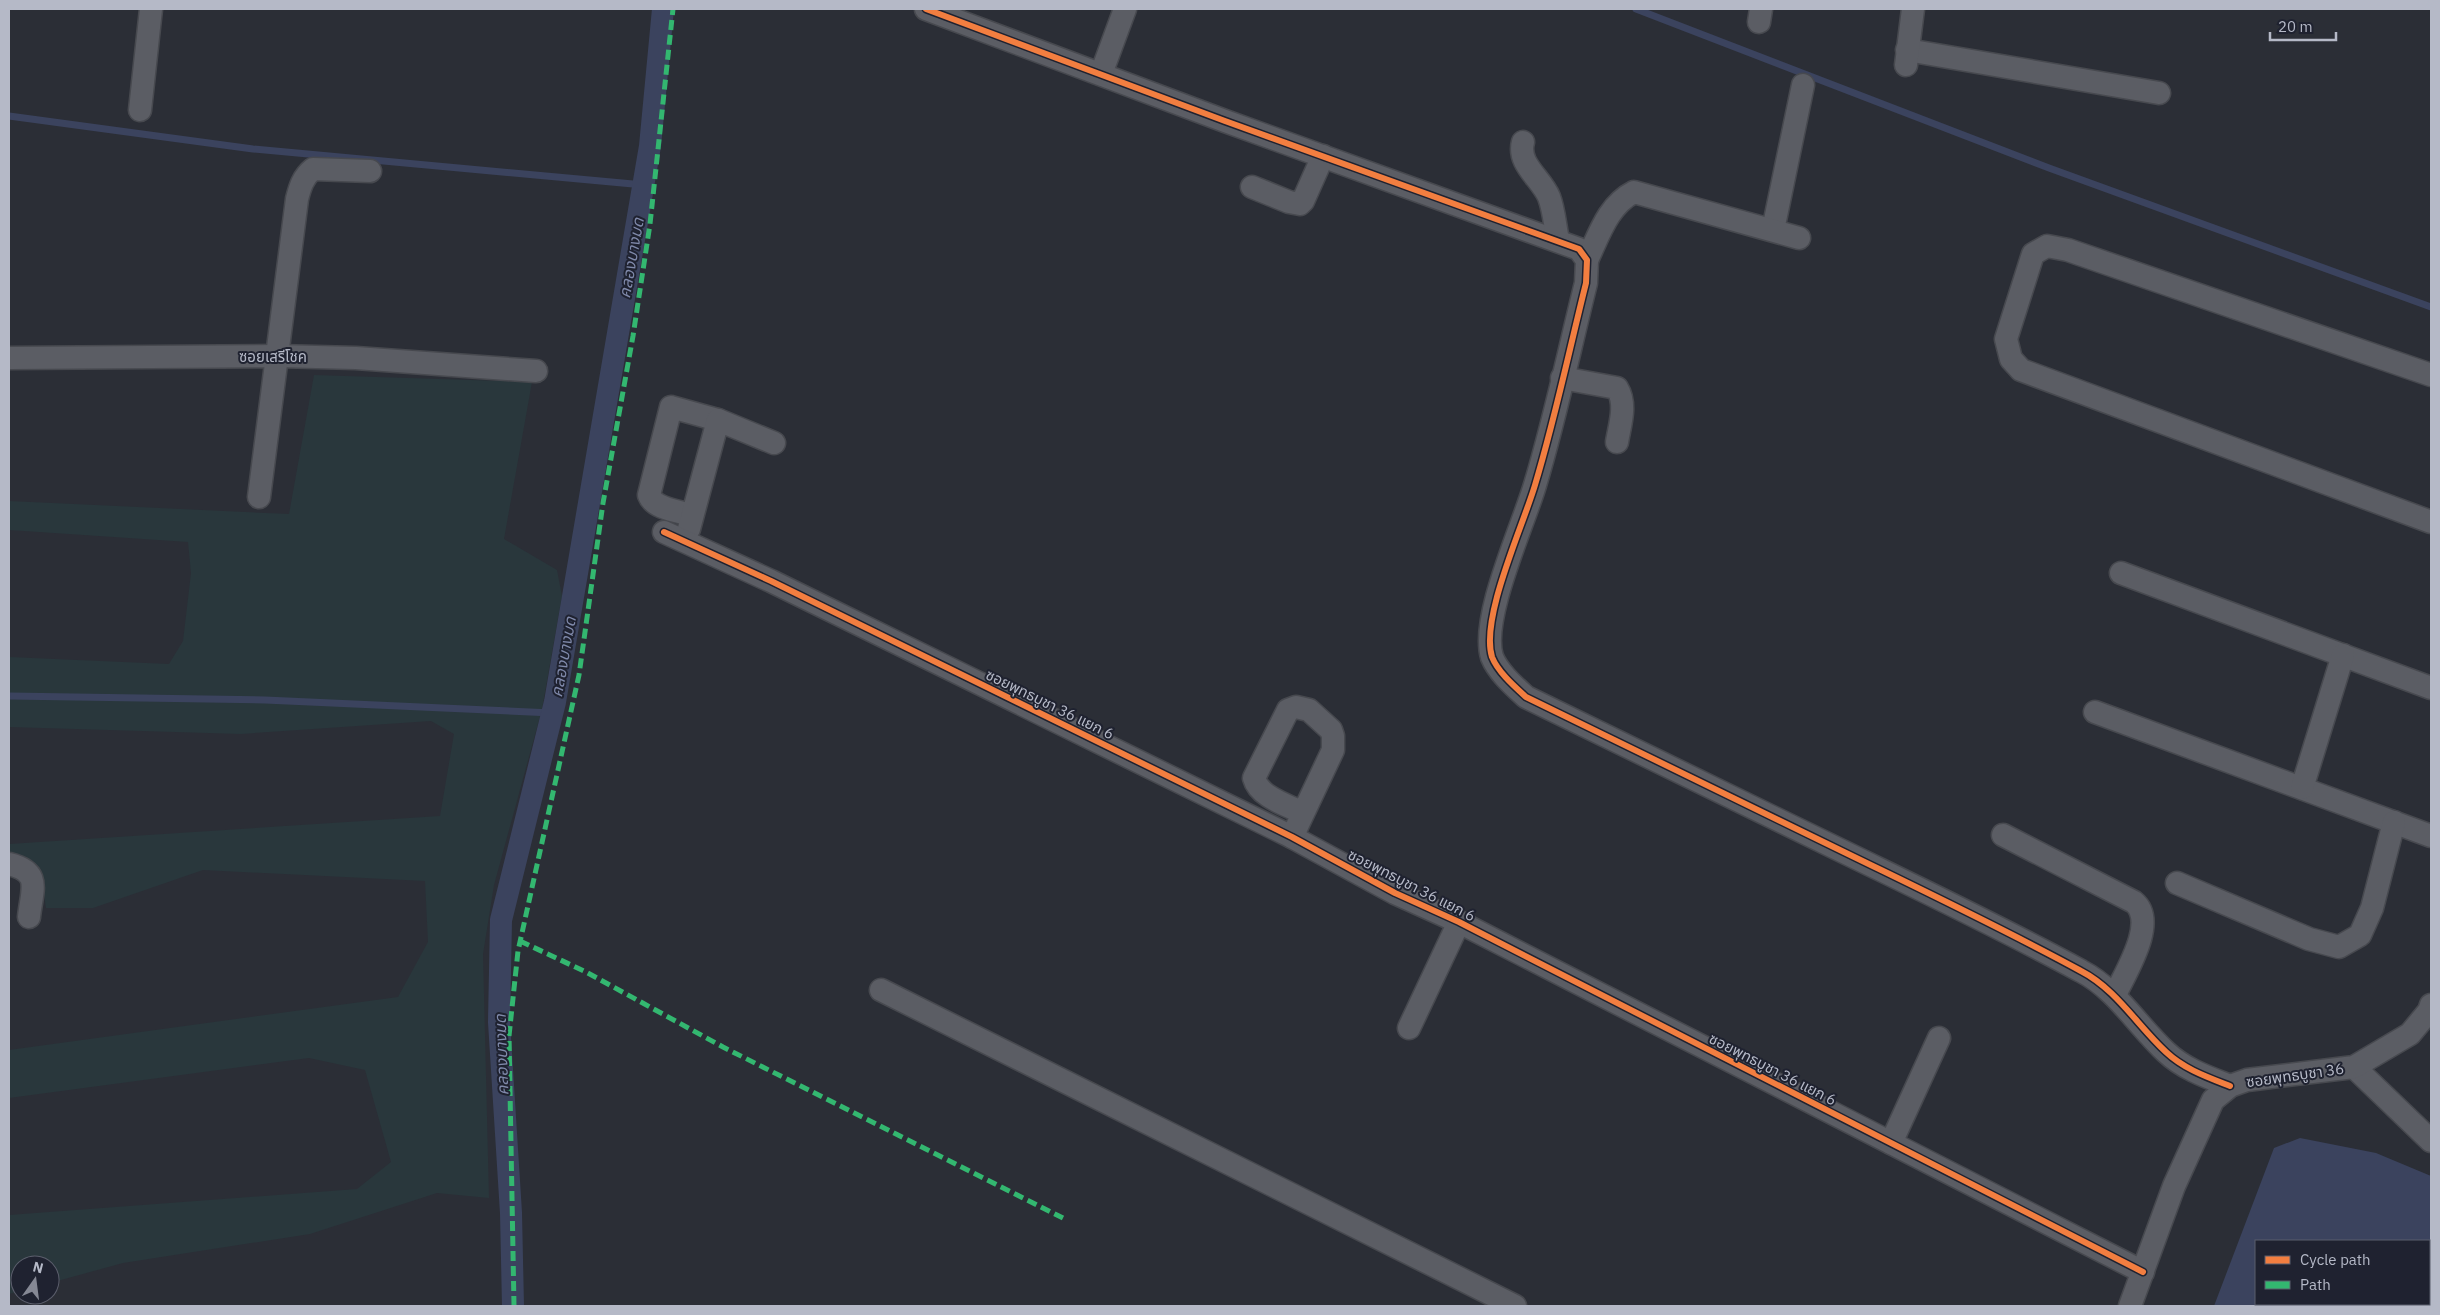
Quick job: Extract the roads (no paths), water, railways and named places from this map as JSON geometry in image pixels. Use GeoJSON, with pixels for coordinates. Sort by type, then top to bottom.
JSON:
{"type":"FeatureCollection","features":[{"type":"Feature","properties":{"kind":"street"},"geometry":{"type":"LineString","coordinates":[[140,110],[151,9]]}},
{"type":"Feature","properties":{"kind":"street"},"geometry":{"type":"LineString","coordinates":[[926,9],[1323,156],[1558,240],[1579,249],[1587,260]]}},
{"type":"Feature","properties":{"kind":"street"},"geometry":{"type":"LineString","coordinates":[[1101,74],[1125,9]]}},
{"type":"Feature","properties":{"kind":"street"},"geometry":{"type":"LineString","coordinates":[[1913,9],[1906,57],[2159,93]]}},
{"type":"Feature","properties":{"kind":"street"},"geometry":{"type":"LineString","coordinates":[[1773,230],[1803,85]]}},
{"type":"Feature","properties":{"kind":"street"},"geometry":{"type":"LineString","coordinates":[[1523,142],[1523,157],[1526,166],[1541,182],[1550,199],[1558,240]]}},
{"type":"Feature","properties":{"kind":"street"},"geometry":{"type":"LineString","coordinates":[[1252,187],[1289,202],[1300,204],[1323,156]]}},
{"type":"Feature","properties":{"kind":"street"},"geometry":{"type":"LineString","coordinates":[[259,497],[296,199],[300,186],[307,174],[314,169],[370,171]]}},
{"type":"Feature","properties":{"kind":"street"},"geometry":{"type":"LineString","coordinates":[[1799,238],[1634,192],[1624,197],[1610,212],[1587,260],[1586,283],[1535,486],[1496,600],[1491,634],[1492,657],[1507,679],[1526,697],[1984,920],[2100,981],[2167,1053],[2195,1073],[2230,1086]]}},
{"type":"Feature","properties":{"kind":"street"},"geometry":{"type":"LineString","coordinates":[[2431,375],[2077,254],[2047,246],[2033,254],[2006,338],[2011,359],[2021,370],[2431,522]]}},
{"type":"Feature","properties":{"kind":"street","name":"ซอยเสรีโชค"},"geometry":{"type":"LineString","coordinates":[[9,358],[277,356],[356,358],[536,371]]}},
{"type":"Feature","properties":{"kind":"street"},"geometry":{"type":"LineString","coordinates":[[1562,378],[1617,388],[1622,397],[1622,414],[1617,442]]}},
{"type":"Feature","properties":{"kind":"street"},"geometry":{"type":"LineString","coordinates":[[692,515],[660,506],[649,495],[671,407],[718,420],[774,443]]}},
{"type":"Feature","properties":{"kind":"street"},"geometry":{"type":"LineString","coordinates":[[686,543],[718,420]]}},
{"type":"Feature","properties":{"kind":"street","name":"ซอยพุทธบูชา 36 แยก 6"},"geometry":{"type":"LineString","coordinates":[[664,532],[771,582],[1292,837],[1395,893],[1459,922],[2143,1272]]}},
{"type":"Feature","properties":{"kind":"street"},"geometry":{"type":"LineString","coordinates":[[2121,573],[2431,688]]}},
{"type":"Feature","properties":{"kind":"street"},"geometry":{"type":"LineString","coordinates":[[2302,788],[2343,655]]}},
{"type":"Feature","properties":{"kind":"street"},"geometry":{"type":"LineString","coordinates":[[2095,712],[2431,836]]}},
{"type":"Feature","properties":{"kind":"street"},"geometry":{"type":"LineString","coordinates":[[1292,837],[1303,813]]}},
{"type":"Feature","properties":{"kind":"street"},"geometry":{"type":"LineString","coordinates":[[2177,883],[2309,939],[2339,947],[2360,935],[2372,908],[2394,822]]}},
{"type":"Feature","properties":{"kind":"street"},"geometry":{"type":"LineString","coordinates":[[2003,835],[2134,902],[2140,908],[2144,922],[2142,933],[2115,996]]}},
{"type":"Feature","properties":{"kind":"street"},"geometry":{"type":"LineString","coordinates":[[9,864],[23,868],[31,874],[33,882],[29,917]]}},
{"type":"Feature","properties":{"kind":"street"},"geometry":{"type":"LineString","coordinates":[[1409,1028],[1459,922]]}},
{"type":"Feature","properties":{"kind":"street"},"geometry":{"type":"LineString","coordinates":[[881,990],[1515,1306]]}},
{"type":"Feature","properties":{"kind":"street","name":"ซอยพุทธบูชา 36"},"geometry":{"type":"LineString","coordinates":[[2130,1306],[2174,1186],[2213,1100],[2230,1086],[2264,1076],[2354,1067],[2410,1034],[2431,1006]]}},
{"type":"Feature","properties":{"kind":"street"},"geometry":{"type":"LineString","coordinates":[[1891,1143],[1940,1038]]}},
{"type":"Feature","properties":{"kind":"street"},"geometry":{"type":"LineString","coordinates":[[2354,1067],[2431,1141]]}},
{"type":"Feature","properties":{"kind":"water"},"geometry":{"type":"Polygon","coordinates":[[[2300,1138],[2376,1153],[2431,1176],[2431,1306],[2214,1306],[2274,1148],[2300,1138]]]}},
{"type":"Feature","properties":{"kind":"waterway","name":"คลองบางมด"},"geometry":{"type":"LineString","coordinates":[[513,1306],[511,1213],[499,1022],[501,920],[555,702],[650,146],[663,9]]}},
{"type":"Feature","properties":{"kind":"waterway"},"geometry":{"type":"LineString","coordinates":[[1636,9],[2049,168],[2431,307]]}},
{"type":"Feature","properties":{"kind":"waterway"},"geometry":{"type":"LineString","coordinates":[[9,116],[253,149],[644,185]]}},
{"type":"Feature","properties":{"kind":"waterway"},"geometry":{"type":"LineString","coordinates":[[9,696],[265,700],[552,713]]}}]}
